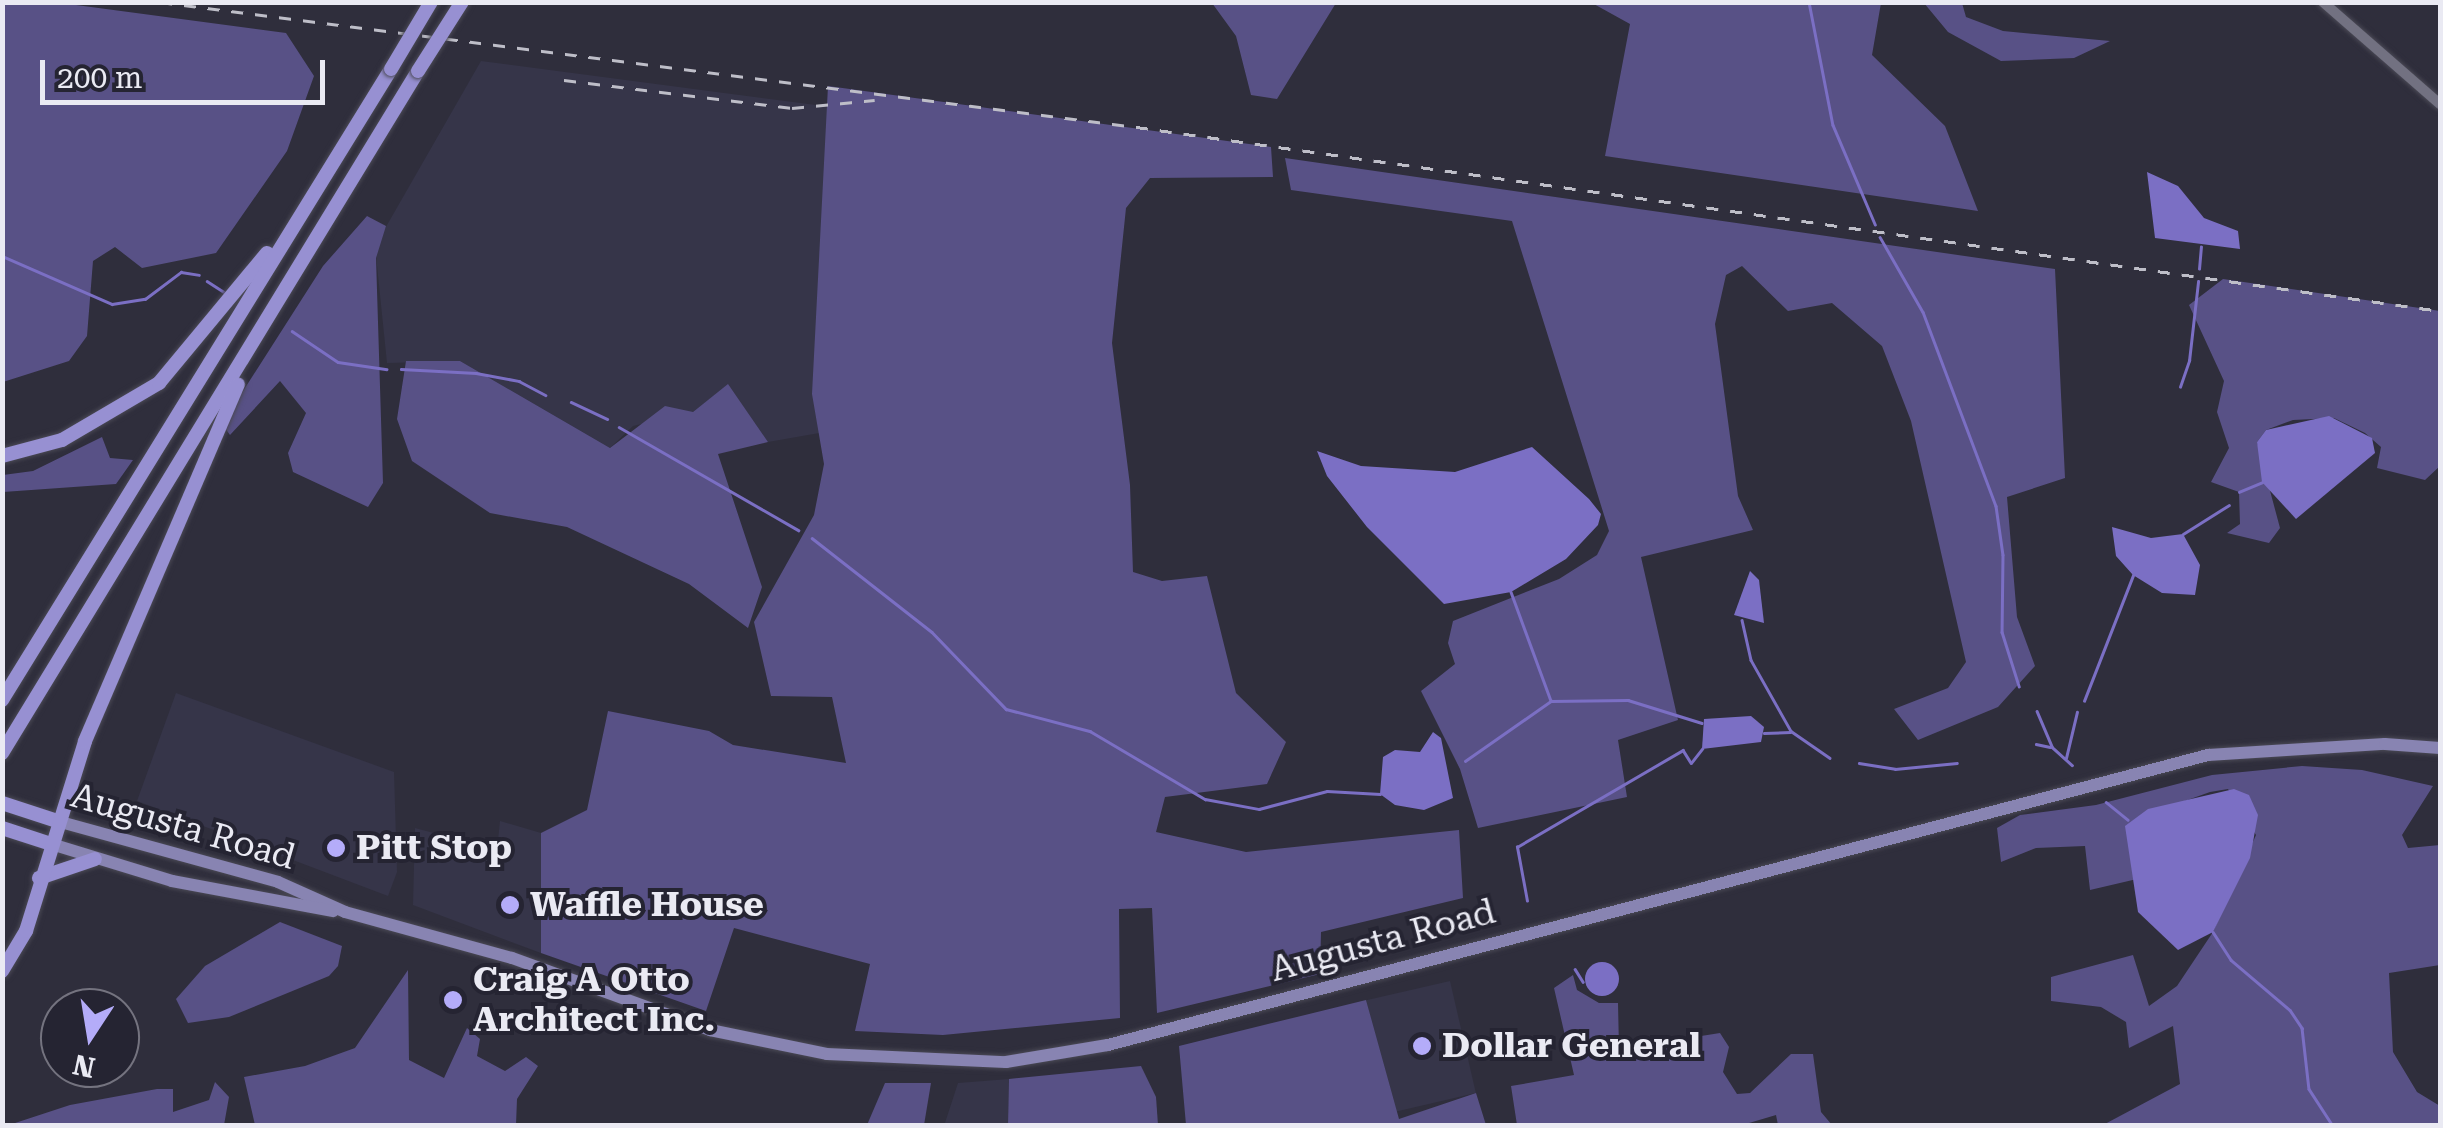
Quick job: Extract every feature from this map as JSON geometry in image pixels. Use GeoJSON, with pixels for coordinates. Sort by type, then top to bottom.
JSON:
{"type":"FeatureCollection","features":[{"type":"Feature","properties":{"kind":"highway"},"geometry":{"type":"LineString","coordinates":[[2,700],[431,2]]}},
{"type":"Feature","properties":{"kind":"highway"},"geometry":{"type":"LineString","coordinates":[[2,753],[462,2]]}},
{"type":"Feature","properties":{"kind":"highway"},"geometry":{"type":"LineString","coordinates":[[2,456],[62,440],[159,383],[225,310],[328,167]]}},
{"type":"Feature","properties":{"kind":"highway"},"geometry":{"type":"LineString","coordinates":[[2,971],[26,931],[48,843],[259,337]]}},
{"type":"Feature","properties":{"kind":"highway","name":"Augusta Road"},"geometry":{"type":"LineString","coordinates":[[2,803],[57,822]]}},
{"type":"Feature","properties":{"kind":"highway","name":"Augusta Road"},"geometry":{"type":"LineString","coordinates":[[2,828],[48,843]]}},
{"type":"Feature","properties":{"kind":"highway"},"geometry":{"type":"LineString","coordinates":[[40,878],[94,859]]}},
{"type":"Feature","properties":{"kind":"main road","name":"Augusta Road"},"geometry":{"type":"LineString","coordinates":[[57,822],[278,882],[345,912],[512,958],[678,1022],[766,1044],[855,1056],[1006,1062],[1108,1046],[2208,756],[2385,744],[2440,748]]}},
{"type":"Feature","properties":{"kind":"main road","name":"Augusta Road"},"geometry":{"type":"LineString","coordinates":[[48,843],[94,859],[283,906],[345,912]]}},
{"type":"Feature","properties":{"kind":"street"},"geometry":{"type":"LineString","coordinates":[[2323,2],[2440,104]]}},
{"type":"Feature","properties":{"kind":"shaded area"},"geometry":{"type":"Polygon","coordinates":[[[3,2],[61,3],[286,33],[314,76],[287,151],[216,253],[142,268],[115,247],[93,261],[87,336],[69,361],[3,382],[3,2]]]}},
{"type":"Feature","properties":{"kind":"shaded area"},"geometry":{"type":"Polygon","coordinates":[[[1212,3],[1336,3],[1277,99],[1251,95],[1236,36],[1212,3]]]}},
{"type":"Feature","properties":{"kind":"shaded area"},"geometry":{"type":"Polygon","coordinates":[[[1592,3],[1881,3],[1872,55],[1945,126],[1978,211],[1605,156],[1630,24],[1592,3]]]}},
{"type":"Feature","properties":{"kind":"shaded area"},"geometry":{"type":"Polygon","coordinates":[[[1924,3],[1962,3],[1966,17],[2003,31],[2110,41],[2074,58],[2001,61],[1948,32],[1924,3]]]}},
{"type":"Feature","properties":{"kind":"shaded area"},"geometry":{"type":"Polygon","coordinates":[[[481,61],[839,108],[825,432],[768,442],[728,385],[693,412],[633,426],[610,448],[460,361],[387,363],[375,246],[481,61]]]}},
{"type":"Feature","properties":{"kind":"shaded area"},"geometry":{"type":"Polygon","coordinates":[[[828,86],[1271,147],[1273,177],[1150,178],[1126,208],[1112,343],[1130,485],[1133,572],[1162,581],[1207,576],[1236,693],[1286,742],[1267,784],[1165,797],[1156,832],[1246,852],[1459,830],[1463,898],[1321,932],[1320,974],[1157,1013],[1152,908],[1119,909],[1120,1018],[943,1035],[855,1031],[870,964],[734,928],[706,1011],[541,953],[541,833],[587,810],[608,711],[709,731],[733,745],[846,763],[832,697],[771,696],[754,622],[814,515],[824,464],[812,394],[828,86]]]}},
{"type":"Feature","properties":{"kind":"shaded area"},"geometry":{"type":"Polygon","coordinates":[[[1285,158],[2055,269],[2065,478],[2007,497],[2017,617],[2035,666],[1998,707],[1918,740],[1894,709],[1948,688],[1966,662],[1911,421],[1882,346],[1832,303],[1788,311],[1742,266],[1726,275],[1715,324],[1738,496],[1753,530],[1641,557],[1678,720],[1618,740],[1627,797],[1478,828],[1460,769],[1421,691],[1455,664],[1448,643],[1453,621],[1559,579],[1597,555],[1609,531],[1512,221],[1291,190],[1285,158]]]}},
{"type":"Feature","properties":{"kind":"shaded area"},"geometry":{"type":"Polygon","coordinates":[[[2147,172],[2178,186],[2204,218],[2238,231],[2240,249],[2155,238],[2147,172]]]}},
{"type":"Feature","properties":{"kind":"shaded area"},"geometry":{"type":"Polygon","coordinates":[[[367,216],[386,226],[376,258],[383,483],[368,507],[293,472],[288,453],[306,413],[280,381],[230,435],[222,424],[323,266],[367,216]]]}},
{"type":"Feature","properties":{"kind":"shaded area"},"geometry":{"type":"Polygon","coordinates":[[[2223,279],[2440,311],[2440,466],[2425,480],[2377,468],[2381,447],[2365,433],[2334,418],[2293,420],[2266,430],[2257,442],[2280,528],[2269,543],[2227,533],[2240,524],[2239,492],[2211,482],[2229,448],[2217,412],[2224,381],[2189,305],[2223,279]]]}},
{"type":"Feature","properties":{"kind":"shaded area"},"geometry":{"type":"Polygon","coordinates":[[[406,361],[460,361],[610,448],[665,406],[693,412],[728,384],[768,442],[718,454],[762,587],[748,628],[689,584],[567,527],[490,513],[412,461],[397,419],[406,361]]]}},
{"type":"Feature","properties":{"kind":"shaded area"},"geometry":{"type":"Polygon","coordinates":[[[2329,416],[2372,438],[2375,453],[2296,519],[2262,482],[2257,442],[2266,430],[2329,416]]]}},
{"type":"Feature","properties":{"kind":"shaded area"},"geometry":{"type":"Polygon","coordinates":[[[102,437],[110,458],[133,460],[116,484],[3,492],[3,475],[33,471],[102,437]]]}},
{"type":"Feature","properties":{"kind":"shaded area"},"geometry":{"type":"Polygon","coordinates":[[[1532,447],[1589,499],[1601,514],[1598,525],[1566,559],[1511,592],[1444,604],[1367,527],[1327,476],[1317,451],[1361,466],[1455,472],[1532,447]]]}},
{"type":"Feature","properties":{"kind":"shaded area"},"geometry":{"type":"Polygon","coordinates":[[[2112,527],[2151,538],[2183,534],[2200,565],[2195,595],[2162,593],[2133,575],[2116,556],[2112,527]]]}},
{"type":"Feature","properties":{"kind":"shaded area"},"geometry":{"type":"Polygon","coordinates":[[[1750,571],[1759,580],[1764,623],[1734,615],[1750,571]]]}},
{"type":"Feature","properties":{"kind":"shaded area"},"geometry":{"type":"Polygon","coordinates":[[[176,693],[394,772],[397,872],[388,896],[137,801],[176,693]]]}},
{"type":"Feature","properties":{"kind":"shaded area"},"geometry":{"type":"Polygon","coordinates":[[[1751,716],[1764,727],[1761,742],[1702,749],[1704,719],[1751,716]]]}},
{"type":"Feature","properties":{"kind":"shaded area"},"geometry":{"type":"Polygon","coordinates":[[[1433,732],[1441,738],[1453,798],[1424,810],[1395,805],[1380,794],[1383,757],[1395,750],[1420,752],[1433,732]]]}},
{"type":"Feature","properties":{"kind":"shaded area"},"geometry":{"type":"Polygon","coordinates":[[[2302,766],[2362,770],[2433,786],[2402,835],[2408,848],[2440,845],[2440,965],[2389,973],[2393,1052],[2417,1092],[2440,1106],[2440,1125],[2103,1125],[2180,1084],[2173,1026],[2129,1048],[2126,1022],[2101,1007],[2051,1001],[2051,977],[2133,955],[2149,1006],[2177,986],[2213,932],[2256,835],[2228,789],[2210,792],[2168,807],[2134,867],[2137,879],[2090,890],[2085,846],[2036,848],[2001,862],[1997,828],[2020,815],[2096,805],[2212,775],[2302,766]]]}},
{"type":"Feature","properties":{"kind":"shaded area"},"geometry":{"type":"Polygon","coordinates":[[[2234,789],[2249,795],[2258,815],[2250,858],[2213,932],[2178,950],[2138,912],[2125,826],[2148,809],[2234,789]]]}},
{"type":"Feature","properties":{"kind":"shaded area"},"geometry":{"type":"Polygon","coordinates":[[[500,821],[541,833],[541,953],[413,905],[415,828],[497,850],[500,821]]]}},
{"type":"Feature","properties":{"kind":"shaded area"},"geometry":{"type":"Polygon","coordinates":[[[280,922],[342,946],[338,966],[329,976],[229,1017],[188,1023],[176,999],[205,966],[280,922]]]}},
{"type":"Feature","properties":{"kind":"shaded area"},"geometry":{"type":"Polygon","coordinates":[[[1602,962],[1614,967],[1619,979],[1614,991],[1602,996],[1590,991],[1585,979],[1590,967],[1602,962]]]}},
{"type":"Feature","properties":{"kind":"shaded area"},"geometry":{"type":"Polygon","coordinates":[[[408,970],[409,1060],[444,1078],[467,1028],[480,1039],[477,1056],[505,1071],[526,1057],[538,1066],[517,1099],[516,1125],[255,1125],[244,1077],[305,1066],[355,1048],[408,970]]]}},
{"type":"Feature","properties":{"kind":"shaded area"},"geometry":{"type":"Polygon","coordinates":[[[1573,975],[1577,990],[1599,1003],[1618,1003],[1619,1049],[1720,1033],[1729,1047],[1723,1072],[1737,1094],[1750,1093],[1791,1054],[1813,1054],[1821,1112],[1832,1125],[1778,1125],[1776,1115],[1739,1126],[1517,1125],[1511,1086],[1574,1075],[1554,988],[1573,975]]]}},
{"type":"Feature","properties":{"kind":"shaded area","name":"Dollar General"},"geometry":{"type":"Polygon","coordinates":[[[1450,981],[1476,1093],[1392,1112],[1366,1000],[1450,981]]]}},
{"type":"Feature","properties":{"kind":"shaded area"},"geometry":{"type":"Polygon","coordinates":[[[1366,1000],[1399,1119],[1476,1093],[1486,1125],[1186,1125],[1179,1046],[1366,1000]]]}},
{"type":"Feature","properties":{"kind":"shaded area"},"geometry":{"type":"Polygon","coordinates":[[[1141,1066],[1156,1097],[1158,1125],[1008,1125],[1009,1079],[1141,1066]]]}},
{"type":"Feature","properties":{"kind":"shaded area"},"geometry":{"type":"Polygon","coordinates":[[[1009,1079],[1008,1125],[944,1126],[958,1083],[1009,1079]]]}},
{"type":"Feature","properties":{"kind":"shaded area"},"geometry":{"type":"Polygon","coordinates":[[[215,1082],[229,1097],[224,1125],[9,1125],[70,1105],[157,1089],[173,1089],[173,1112],[209,1100],[215,1082]]]}},
{"type":"Feature","properties":{"kind":"shaded area"},"geometry":{"type":"Polygon","coordinates":[[[885,1083],[931,1083],[924,1125],[867,1125],[885,1083]]]}},
{"type":"Feature","properties":{"kind":"waterway"},"geometry":{"type":"LineString","coordinates":[[1809,2],[1833,125],[1875,224]]}},
{"type":"Feature","properties":{"kind":"waterway"},"geometry":{"type":"LineString","coordinates":[[1880,237],[1923,312],[1996,506],[2003,555],[2002,632],[2019,686]]}},
{"type":"Feature","properties":{"kind":"waterway"},"geometry":{"type":"LineString","coordinates":[[2199,269],[2201,247]]}},
{"type":"Feature","properties":{"kind":"waterway"},"geometry":{"type":"LineString","coordinates":[[2,256],[112,304],[145,299],[181,272],[199,275]]}},
{"type":"Feature","properties":{"kind":"waterway"},"geometry":{"type":"LineString","coordinates":[[207,281],[227,294]]}},
{"type":"Feature","properties":{"kind":"waterway"},"geometry":{"type":"LineString","coordinates":[[2180,387],[2189,361],[2198,282]]}},
{"type":"Feature","properties":{"kind":"waterway"},"geometry":{"type":"LineString","coordinates":[[292,331],[338,362],[386,369]]}},
{"type":"Feature","properties":{"kind":"waterway"},"geometry":{"type":"LineString","coordinates":[[401,369],[476,373],[519,381],[545,395]]}},
{"type":"Feature","properties":{"kind":"waterway"},"geometry":{"type":"LineString","coordinates":[[571,402],[607,419]]}},
{"type":"Feature","properties":{"kind":"waterway"},"geometry":{"type":"LineString","coordinates":[[619,427],[798,530]]}},
{"type":"Feature","properties":{"kind":"waterway"},"geometry":{"type":"LineString","coordinates":[[2239,492],[2262,482]]}},
{"type":"Feature","properties":{"kind":"waterway"},"geometry":{"type":"LineString","coordinates":[[2183,534],[2229,505]]}},
{"type":"Feature","properties":{"kind":"waterway"},"geometry":{"type":"LineString","coordinates":[[812,538],[932,632],[1006,709],[1090,731],[1205,799],[1259,809],[1327,791],[1380,794]]}},
{"type":"Feature","properties":{"kind":"waterway"},"geometry":{"type":"LineString","coordinates":[[2084,701],[2133,575]]}},
{"type":"Feature","properties":{"kind":"waterway"},"geometry":{"type":"LineString","coordinates":[[1511,592],[1551,701]]}},
{"type":"Feature","properties":{"kind":"waterway"},"geometry":{"type":"LineString","coordinates":[[1742,620],[1751,660],[1791,731],[1830,758]]}},
{"type":"Feature","properties":{"kind":"waterway"},"geometry":{"type":"LineString","coordinates":[[1465,761],[1551,701],[1628,700],[1702,723]]}},
{"type":"Feature","properties":{"kind":"waterway"},"geometry":{"type":"LineString","coordinates":[[2037,711],[2052,747],[2072,765]]}},
{"type":"Feature","properties":{"kind":"waterway"},"geometry":{"type":"LineString","coordinates":[[2066,758],[2077,712]]}},
{"type":"Feature","properties":{"kind":"waterway"},"geometry":{"type":"LineString","coordinates":[[1764,733],[1790,732]]}},
{"type":"Feature","properties":{"kind":"waterway"},"geometry":{"type":"LineString","coordinates":[[2036,744],[2050,747]]}},
{"type":"Feature","properties":{"kind":"waterway"},"geometry":{"type":"LineString","coordinates":[[1527,901],[1517,847],[1683,750],[1691,763],[1702,749]]}},
{"type":"Feature","properties":{"kind":"waterway"},"geometry":{"type":"LineString","coordinates":[[1859,763],[1895,769],[1957,763]]}},
{"type":"Feature","properties":{"kind":"waterway"},"geometry":{"type":"LineString","coordinates":[[2106,802],[2128,820]]}},
{"type":"Feature","properties":{"kind":"waterway"},"geometry":{"type":"LineString","coordinates":[[2213,932],[2231,960],[2290,1010],[2302,1028],[2309,1089],[2333,1126]]}},
{"type":"Feature","properties":{"kind":"waterway"},"geometry":{"type":"LineString","coordinates":[[1575,969],[1583,982]]}},
{"type":"Feature","properties":{"kind":"railway"},"geometry":{"type":"LineString","coordinates":[[160,2],[1136,127],[2440,311]]}},
{"type":"Feature","properties":{"kind":"railway"},"geometry":{"type":"LineString","coordinates":[[564,80],[792,108],[875,100]]}},
{"type":"Feature","properties":{"kind":"place","name":"Pitt Stop"},"geometry":{"type":"Point","coordinates":[336,848]}},
{"type":"Feature","properties":{"kind":"place","name":"Waffle House"},"geometry":{"type":"Point","coordinates":[510,905]}},
{"type":"Feature","properties":{"kind":"place","name":"Craig A Otto Architect Inc."},"geometry":{"type":"Point","coordinates":[453,1000]}},
{"type":"Feature","properties":{"kind":"place","name":"Dollar General"},"geometry":{"type":"Point","coordinates":[1422,1046]}}]}
